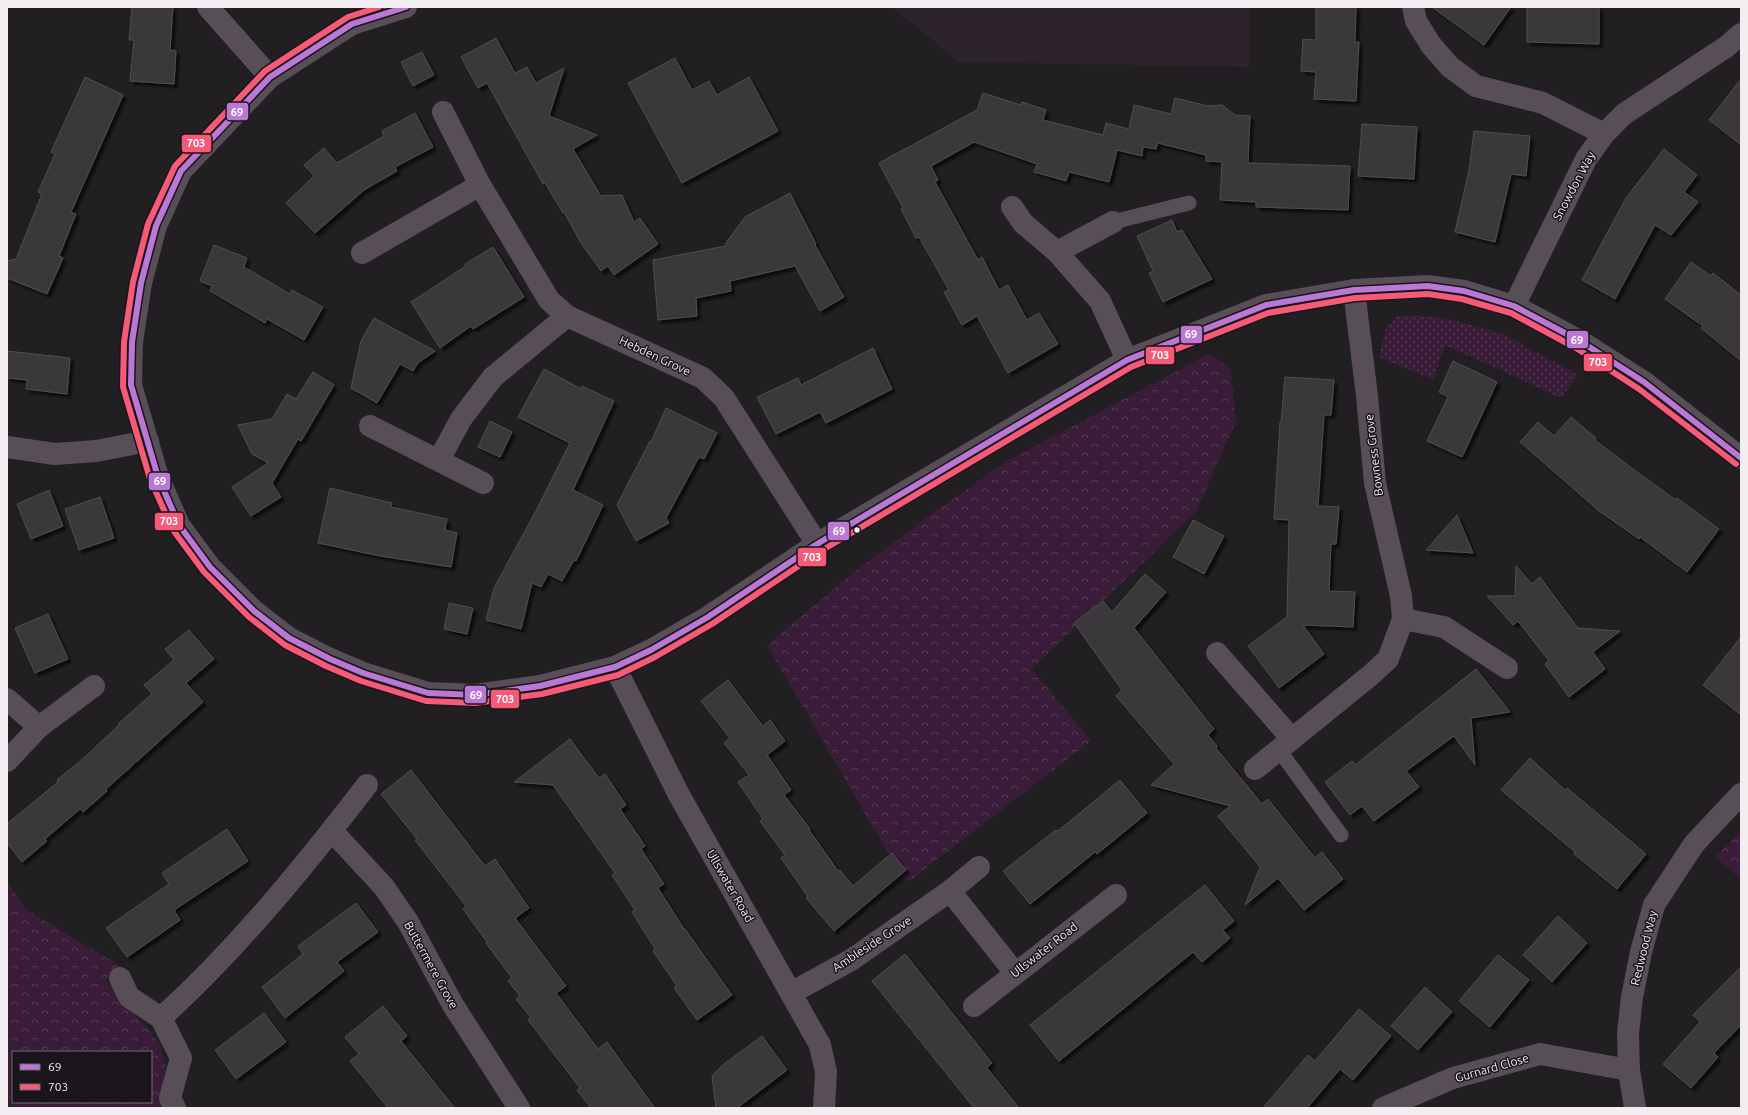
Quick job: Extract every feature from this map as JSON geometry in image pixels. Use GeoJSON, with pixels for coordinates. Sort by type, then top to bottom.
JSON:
{"type":"FeatureCollection","features":[{"type":"Feature","properties":{"kind":"street"},"geometry":{"type":"LineString","coordinates":[[208,7],[270,77]]}},
{"type":"Feature","properties":{"kind":"street"},"geometry":{"type":"LineString","coordinates":[[406,7],[352,24],[270,77],[181,171],[156,226],[141,283],[132,342],[131,385],[158,477],[179,525],[210,567],[254,611],[289,638],[330,659],[363,673],[428,693],[475,695],[540,686],[615,667],[651,650],[708,617],[817,544],[1127,360],[1266,305],[1354,290],[1428,286],[1464,291],[1514,306],[1580,341],[1644,382],[1741,458]]}},
{"type":"Feature","properties":{"kind":"street"},"geometry":{"type":"LineString","coordinates":[[1414,7],[1416,21],[1431,45],[1450,67],[1476,86],[1543,103],[1604,134]]}},
{"type":"Feature","properties":{"kind":"street","name":"Snowdon Way"},"geometry":{"type":"LineString","coordinates":[[1514,306],[1586,159],[1604,134],[1624,114],[1726,47],[1741,34]]}},
{"type":"Feature","properties":{"kind":"street","name":"Hebden Grove"},"geometry":{"type":"LineString","coordinates":[[443,112],[480,185],[549,300],[568,316],[703,378],[724,398],[817,544]]}},
{"type":"Feature","properties":{"kind":"street"},"geometry":{"type":"LineString","coordinates":[[362,252],[480,185]]}},
{"type":"Feature","properties":{"kind":"street"},"geometry":{"type":"LineString","coordinates":[[1012,207],[1023,223],[1057,252],[1100,301],[1127,360]]}},
{"type":"Feature","properties":{"kind":"street"},"geometry":{"type":"LineString","coordinates":[[1057,252],[1113,222]]}},
{"type":"Feature","properties":{"kind":"street","name":"Bowness Grove"},"geometry":{"type":"LineString","coordinates":[[1255,768],[1286,745],[1388,659],[1403,619],[1401,596],[1375,483],[1367,396],[1354,290]]}},
{"type":"Feature","properties":{"kind":"street"},"geometry":{"type":"LineString","coordinates":[[439,460],[461,419],[493,377],[568,316]]}},
{"type":"Feature","properties":{"kind":"street"},"geometry":{"type":"LineString","coordinates":[[370,426],[483,483]]}},
{"type":"Feature","properties":{"kind":"street"},"geometry":{"type":"LineString","coordinates":[[7,447],[55,454],[96,451],[148,442]]}},
{"type":"Feature","properties":{"kind":"street"},"geometry":{"type":"LineString","coordinates":[[1403,619],[1444,627],[1507,668]]}},
{"type":"Feature","properties":{"kind":"street"},"geometry":{"type":"LineString","coordinates":[[1217,653],[1286,745]]}},
{"type":"Feature","properties":{"kind":"street","name":"Ullswater Road"},"geometry":{"type":"LineString","coordinates":[[615,667],[679,795],[820,1046],[826,1072],[824,1108]]}},
{"type":"Feature","properties":{"kind":"street"},"geometry":{"type":"LineString","coordinates":[[7,761],[39,727],[94,686]]}},
{"type":"Feature","properties":{"kind":"street"},"geometry":{"type":"LineString","coordinates":[[7,699],[39,727]]}},
{"type":"Feature","properties":{"kind":"street"},"geometry":{"type":"LineString","coordinates":[[161,1018],[218,964],[262,915],[332,831],[367,785]]}},
{"type":"Feature","properties":{"kind":"street","name":"Redwood Way"},"geometry":{"type":"LineString","coordinates":[[1635,1108],[1629,1070],[1628,1033],[1632,997],[1641,952],[1654,905],[1694,844],[1741,794]]}},
{"type":"Feature","properties":{"kind":"street","name":"Buttermere Grove"},"geometry":{"type":"LineString","coordinates":[[332,831],[384,887],[408,922],[453,1005],[519,1108]]}},
{"type":"Feature","properties":{"kind":"street","name":"Ambleside Grove"},"geometry":{"type":"LineString","coordinates":[[791,993],[851,960],[950,891],[979,867]]}},
{"type":"Feature","properties":{"kind":"street"},"geometry":{"type":"LineString","coordinates":[[950,891],[1016,973]]}},
{"type":"Feature","properties":{"kind":"street","name":"Ullswater Road"},"geometry":{"type":"LineString","coordinates":[[974,1006],[1116,895]]}},
{"type":"Feature","properties":{"kind":"street"},"geometry":{"type":"LineString","coordinates":[[120,978],[129,997],[161,1018],[181,1058],[170,1098],[175,1108]]}},
{"type":"Feature","properties":{"kind":"street","name":"Gurnard Close"},"geometry":{"type":"LineString","coordinates":[[1383,1108],[1453,1078],[1540,1054],[1629,1070]]}},
{"type":"Feature","properties":{"kind":"lane"},"geometry":{"type":"LineString","coordinates":[[1113,222],[1189,203]]}},
{"type":"Feature","properties":{"kind":"lane"},"geometry":{"type":"LineString","coordinates":[[1286,745],[1341,835]]}},
{"type":"Feature","properties":{"kind":"shaded area"},"geometry":{"type":"Polygon","coordinates":[[[892,7],[1249,7],[1250,67],[959,62],[892,7]]]}},
{"type":"Feature","properties":{"kind":"green space"},"geometry":{"type":"Polygon","coordinates":[[[1412,315],[1448,319],[1503,334],[1578,375],[1561,398],[1445,345],[1433,380],[1379,357],[1386,328],[1398,316],[1412,315]]]}},
{"type":"Feature","properties":{"kind":"green space"},"geometry":{"type":"Polygon","coordinates":[[[1209,354],[1230,368],[1236,421],[1196,512],[1032,669],[1091,741],[908,882],[879,838],[767,645],[854,572],[922,521],[1007,461],[1209,354]]]}},
{"type":"Feature","properties":{"kind":"green space"},"geometry":{"type":"Polygon","coordinates":[[[1741,831],[1741,879],[1715,857],[1741,831]]]}},
{"type":"Feature","properties":{"kind":"green space"},"geometry":{"type":"Polygon","coordinates":[[[7,881],[25,909],[122,967],[105,979],[160,1044],[167,1071],[165,1108],[7,1108],[7,881]]]}},
{"type":"Feature","properties":{"kind":"building"},"geometry":{"type":"Polygon","coordinates":[[[132,7],[173,7],[170,50],[176,51],[174,84],[130,81],[134,40],[129,40],[132,7]]]}},
{"type":"Feature","properties":{"kind":"building"},"geometry":{"type":"Polygon","coordinates":[[[1316,7],[1356,7],[1355,42],[1359,42],[1356,101],[1314,99],[1316,72],[1301,71],[1303,39],[1316,40],[1316,7]]]}},
{"type":"Feature","properties":{"kind":"building"},"geometry":{"type":"Polygon","coordinates":[[[1432,7],[1511,7],[1484,45],[1432,7]]]}},
{"type":"Feature","properties":{"kind":"building"},"geometry":{"type":"Polygon","coordinates":[[[1527,7],[1599,7],[1599,44],[1527,42],[1527,7]]]}},
{"type":"Feature","properties":{"kind":"building"},"geometry":{"type":"Polygon","coordinates":[[[496,38],[515,73],[527,67],[536,83],[564,68],[549,116],[597,135],[573,149],[601,196],[622,195],[634,222],[640,218],[658,244],[614,275],[608,266],[601,271],[581,243],[564,212],[563,213],[545,183],[543,184],[487,83],[478,88],[461,57],[496,38]]]}},
{"type":"Feature","properties":{"kind":"building"},"geometry":{"type":"Polygon","coordinates":[[[422,52],[434,75],[413,86],[401,62],[422,52]]]}},
{"type":"Feature","properties":{"kind":"building"},"geometry":{"type":"Polygon","coordinates":[[[675,58],[692,90],[709,81],[717,95],[749,77],[778,131],[682,183],[628,83],[675,58]]]}},
{"type":"Feature","properties":{"kind":"building"},"geometry":{"type":"Polygon","coordinates":[[[85,77],[123,95],[71,212],[76,214],[59,256],[63,258],[47,294],[7,278],[7,261],[16,259],[42,194],[38,192],[55,154],[51,152],[85,77]]]}},
{"type":"Feature","properties":{"kind":"building"},"geometry":{"type":"Polygon","coordinates":[[[1741,79],[1741,145],[1709,120],[1741,79]]]}},
{"type":"Feature","properties":{"kind":"building"},"geometry":{"type":"Polygon","coordinates":[[[983,93],[1021,105],[1022,102],[1046,110],[1043,120],[1103,135],[1106,123],[1129,129],[1134,105],[1171,114],[1175,98],[1208,106],[1222,105],[1235,115],[1250,116],[1248,163],[1350,166],[1348,210],[1256,207],[1256,202],[1220,200],[1222,162],[1206,161],[1206,155],[1158,143],[1156,149],[1143,147],[1142,156],[1117,150],[1109,182],[1069,172],[1066,181],[1034,172],[1037,164],[974,142],[931,166],[938,180],[935,182],[978,260],[982,257],[999,290],[1008,285],[1027,320],[1039,313],[1058,344],[1008,373],[977,316],[962,325],[944,292],[949,290],[919,237],[916,238],[901,209],[903,208],[879,163],[977,110],[983,93]]]}},
{"type":"Feature","properties":{"kind":"building"},"geometry":{"type":"Polygon","coordinates":[[[415,113],[433,147],[395,167],[397,171],[364,190],[315,233],[286,203],[314,176],[304,165],[324,148],[337,163],[384,136],[382,131],[415,113]]]}},
{"type":"Feature","properties":{"kind":"building"},"geometry":{"type":"Polygon","coordinates":[[[1362,124],[1417,127],[1414,179],[1358,176],[1362,124]]]}},
{"type":"Feature","properties":{"kind":"building"},"geometry":{"type":"Polygon","coordinates":[[[1474,131],[1530,136],[1526,176],[1511,174],[1495,242],[1455,232],[1469,170],[1474,131]]]}},
{"type":"Feature","properties":{"kind":"building"},"geometry":{"type":"Polygon","coordinates":[[[1664,149],[1697,175],[1684,192],[1698,202],[1671,235],[1655,225],[1615,299],[1582,280],[1626,198],[1664,149]]]}},
{"type":"Feature","properties":{"kind":"building"},"geometry":{"type":"Polygon","coordinates":[[[790,193],[816,244],[815,245],[844,297],[820,311],[795,266],[730,281],[731,291],[696,298],[697,316],[658,320],[653,260],[726,246],[726,243],[745,217],[790,193]]]}},
{"type":"Feature","properties":{"kind":"building"},"geometry":{"type":"Polygon","coordinates":[[[1172,220],[1177,232],[1182,230],[1212,279],[1163,302],[1149,273],[1153,271],[1137,236],[1172,220]]]}},
{"type":"Feature","properties":{"kind":"building"},"geometry":{"type":"Polygon","coordinates":[[[214,245],[247,258],[244,267],[290,294],[292,290],[323,307],[304,340],[267,319],[265,323],[210,291],[212,286],[200,281],[214,245]]]}},
{"type":"Feature","properties":{"kind":"building"},"geometry":{"type":"Polygon","coordinates":[[[493,247],[524,297],[473,329],[471,326],[440,348],[411,302],[466,266],[465,264],[493,247]]]}},
{"type":"Feature","properties":{"kind":"building"},"geometry":{"type":"Polygon","coordinates":[[[1691,262],[1711,276],[1713,273],[1741,295],[1741,361],[1701,328],[1703,326],[1665,299],[1691,262]]]}},
{"type":"Feature","properties":{"kind":"building"},"geometry":{"type":"Polygon","coordinates":[[[374,318],[435,351],[418,363],[413,371],[400,364],[377,403],[351,388],[361,341],[374,318]]]}},
{"type":"Feature","properties":{"kind":"building"},"geometry":{"type":"Polygon","coordinates":[[[873,348],[892,389],[826,423],[820,412],[776,434],[757,397],[798,378],[801,385],[873,348]]]}},
{"type":"Feature","properties":{"kind":"building"},"geometry":{"type":"Polygon","coordinates":[[[7,351],[70,358],[67,394],[26,389],[27,380],[7,378],[7,351]]]}},
{"type":"Feature","properties":{"kind":"building"},"geometry":{"type":"Polygon","coordinates":[[[1453,361],[1497,382],[1462,457],[1427,441],[1448,397],[1439,392],[1453,361]]]}},
{"type":"Feature","properties":{"kind":"building"},"geometry":{"type":"Polygon","coordinates":[[[544,369],[581,389],[582,386],[614,401],[573,490],[603,505],[576,561],[574,560],[562,581],[548,574],[541,587],[532,583],[521,629],[486,620],[494,588],[537,509],[570,443],[518,417],[544,369]]]}},
{"type":"Feature","properties":{"kind":"building"},"geometry":{"type":"Polygon","coordinates":[[[313,372],[334,385],[301,441],[298,439],[272,483],[281,497],[251,516],[232,487],[268,463],[252,454],[238,425],[272,419],[287,394],[296,399],[313,372]]]}},
{"type":"Feature","properties":{"kind":"building"},"geometry":{"type":"Polygon","coordinates":[[[1285,377],[1334,380],[1331,415],[1324,415],[1318,506],[1339,507],[1336,544],[1331,544],[1329,591],[1355,592],[1353,627],[1303,625],[1324,654],[1279,688],[1248,646],[1287,617],[1289,520],[1274,519],[1280,422],[1285,377]]]}},
{"type":"Feature","properties":{"kind":"building"},"geometry":{"type":"Polygon","coordinates":[[[666,408],[717,433],[704,459],[699,457],[666,518],[669,523],[636,541],[617,505],[650,441],[651,442],[666,408]]]}},
{"type":"Feature","properties":{"kind":"building"},"geometry":{"type":"Polygon","coordinates":[[[1571,417],[1596,438],[1595,440],[1637,472],[1676,500],[1677,498],[1719,529],[1687,572],[1640,537],[1639,539],[1599,511],[1520,442],[1538,422],[1554,436],[1571,417]]]}},
{"type":"Feature","properties":{"kind":"building"},"geometry":{"type":"Polygon","coordinates":[[[490,421],[512,432],[500,457],[478,447],[490,421]]]}},
{"type":"Feature","properties":{"kind":"building"},"geometry":{"type":"Polygon","coordinates":[[[330,488],[392,503],[391,507],[447,519],[445,530],[457,533],[451,567],[380,556],[318,543],[330,488]]]}},
{"type":"Feature","properties":{"kind":"building"},"geometry":{"type":"Polygon","coordinates":[[[49,490],[63,526],[31,539],[17,504],[49,490]]]}},
{"type":"Feature","properties":{"kind":"building"},"geometry":{"type":"Polygon","coordinates":[[[100,497],[114,538],[79,550],[65,509],[100,497]]]}},
{"type":"Feature","properties":{"kind":"building"},"geometry":{"type":"Polygon","coordinates":[[[1457,515],[1473,553],[1426,550],[1457,515]]]}},
{"type":"Feature","properties":{"kind":"building"},"geometry":{"type":"Polygon","coordinates":[[[1193,520],[1224,536],[1204,574],[1173,557],[1193,520]]]}},
{"type":"Feature","properties":{"kind":"building"},"geometry":{"type":"Polygon","coordinates":[[[1516,566],[1532,584],[1540,577],[1578,628],[1620,631],[1593,652],[1605,669],[1569,697],[1545,664],[1549,661],[1518,621],[1513,625],[1487,596],[1515,596],[1516,566]]]}},
{"type":"Feature","properties":{"kind":"building"},"geometry":{"type":"Polygon","coordinates":[[[1145,574],[1166,592],[1134,628],[1214,729],[1208,735],[1217,746],[1216,748],[1262,804],[1268,799],[1315,858],[1322,852],[1343,879],[1304,910],[1278,878],[1245,905],[1260,867],[1218,816],[1230,806],[1151,785],[1174,764],[1116,696],[1122,690],[1074,623],[1103,601],[1112,612],[1145,574]]]}},
{"type":"Feature","properties":{"kind":"building"},"geometry":{"type":"Polygon","coordinates":[[[449,603],[473,608],[467,634],[444,629],[449,603]]]}},
{"type":"Feature","properties":{"kind":"building"},"geometry":{"type":"Polygon","coordinates":[[[48,614],[68,659],[35,673],[15,628],[48,614]]]}},
{"type":"Feature","properties":{"kind":"building"},"geometry":{"type":"Polygon","coordinates":[[[189,630],[214,659],[186,683],[203,702],[106,789],[107,791],[83,812],[80,809],[45,839],[47,841],[22,862],[7,843],[7,824],[58,782],[57,780],[85,757],[119,725],[118,724],[152,694],[144,685],[174,660],[165,649],[189,630]]]}},
{"type":"Feature","properties":{"kind":"building"},"geometry":{"type":"Polygon","coordinates":[[[1741,637],[1741,715],[1703,685],[1741,637]]]}},
{"type":"Feature","properties":{"kind":"building"},"geometry":{"type":"Polygon","coordinates":[[[1476,669],[1510,712],[1471,718],[1475,765],[1454,736],[1406,771],[1419,787],[1374,821],[1362,806],[1350,815],[1325,782],[1352,761],[1355,765],[1476,669]]]}},
{"type":"Feature","properties":{"kind":"building"},"geometry":{"type":"Polygon","coordinates":[[[728,680],[763,726],[770,720],[785,741],[767,755],[791,790],[784,795],[810,829],[809,830],[838,871],[840,870],[853,886],[892,853],[906,870],[834,931],[806,898],[808,897],[781,858],[785,855],[760,821],[763,819],[738,782],[749,775],[724,743],[730,738],[701,701],[728,680]]]}},
{"type":"Feature","properties":{"kind":"building"},"geometry":{"type":"Polygon","coordinates":[[[570,739],[599,778],[605,774],[626,805],[620,809],[645,846],[641,849],[664,884],[658,888],[684,929],[732,995],[697,1020],[674,988],[677,986],[653,951],[655,949],[632,912],[635,910],[612,875],[615,873],[553,785],[514,782],[570,739]]]}},
{"type":"Feature","properties":{"kind":"building"},"geometry":{"type":"Polygon","coordinates":[[[1530,758],[1565,790],[1567,788],[1646,854],[1617,889],[1574,854],[1575,852],[1501,790],[1530,758]]]}},
{"type":"Feature","properties":{"kind":"building"},"geometry":{"type":"Polygon","coordinates":[[[411,770],[485,866],[495,859],[529,908],[515,918],[566,986],[556,993],[598,1049],[607,1042],[655,1108],[591,1108],[577,1090],[580,1088],[528,1020],[531,1018],[516,999],[520,996],[508,981],[512,978],[463,909],[466,906],[415,840],[417,839],[381,794],[411,770]]]}},
{"type":"Feature","properties":{"kind":"building"},"geometry":{"type":"Polygon","coordinates":[[[1120,780],[1147,813],[1097,854],[1095,852],[1030,904],[1003,871],[1056,830],[1058,831],[1120,780]]]}},
{"type":"Feature","properties":{"kind":"building"},"geometry":{"type":"Polygon","coordinates":[[[227,829],[248,861],[174,910],[180,920],[127,957],[106,928],[169,884],[162,873],[227,829]]]}},
{"type":"Feature","properties":{"kind":"building"},"geometry":{"type":"Polygon","coordinates":[[[1205,885],[1234,921],[1223,930],[1230,938],[1202,962],[1193,952],[1059,1061],[1030,1025],[1205,885]]]}},
{"type":"Feature","properties":{"kind":"building"},"geometry":{"type":"Polygon","coordinates":[[[356,903],[378,932],[337,962],[344,971],[285,1018],[262,987],[303,954],[298,946],[356,903]]]}},
{"type":"Feature","properties":{"kind":"building"},"geometry":{"type":"Polygon","coordinates":[[[1558,916],[1587,943],[1552,982],[1523,955],[1558,916]]]}},
{"type":"Feature","properties":{"kind":"building"},"geometry":{"type":"Polygon","coordinates":[[[905,954],[992,1063],[987,1068],[1019,1108],[974,1108],[872,981],[905,954]]]}},
{"type":"Feature","properties":{"kind":"building"},"geometry":{"type":"Polygon","coordinates":[[[1498,955],[1529,980],[1490,1027],[1459,1001],[1498,955]]]}},
{"type":"Feature","properties":{"kind":"building"},"geometry":{"type":"Polygon","coordinates":[[[1741,967],[1741,1025],[1714,1053],[1718,1057],[1691,1088],[1663,1064],[1700,1022],[1693,1015],[1741,967]]]}},
{"type":"Feature","properties":{"kind":"building"},"geometry":{"type":"Polygon","coordinates":[[[1425,987],[1452,1012],[1418,1050],[1391,1026],[1425,987]]]}},
{"type":"Feature","properties":{"kind":"building"},"geometry":{"type":"Polygon","coordinates":[[[383,1006],[407,1036],[401,1041],[455,1108],[388,1108],[350,1061],[359,1054],[345,1037],[383,1006]]]}},
{"type":"Feature","properties":{"kind":"building"},"geometry":{"type":"Polygon","coordinates":[[[1359,1009],[1391,1036],[1353,1080],[1340,1069],[1307,1108],[1263,1108],[1308,1055],[1315,1061],[1359,1009]]]}},
{"type":"Feature","properties":{"kind":"building"},"geometry":{"type":"Polygon","coordinates":[[[264,1013],[286,1042],[236,1079],[215,1050],[264,1013]]]}},
{"type":"Feature","properties":{"kind":"building"},"geometry":{"type":"Polygon","coordinates":[[[762,1036],[787,1070],[737,1108],[716,1108],[712,1076],[724,1064],[762,1036]]]}},
{"type":"Feature","properties":{"kind":"transit line","name":"703"},"geometry":{"type":"LineString","coordinates":[[379,7],[348,17],[265,71],[175,166],[148,224],[133,282],[124,342],[123,387],[150,479],[173,530],[204,572],[249,617],[285,645],[326,666],[361,681],[426,701],[475,703],[542,694],[618,675],[655,657],[712,624],[821,551],[1131,367],[1268,313],[1355,298],[1428,294],[1462,299],[1511,313],[1576,348],[1639,389],[1736,464]]}},
{"type":"Feature","properties":{"kind":"transit line","name":"69"},"geometry":{"type":"LineString","coordinates":[[406,7],[352,24],[270,77],[181,171],[156,226],[141,283],[132,342],[131,385],[158,477],[179,525],[210,567],[254,611],[289,638],[330,659],[363,673],[428,693],[475,695],[540,686],[615,667],[651,650],[708,617],[817,544],[1127,360],[1266,305],[1354,290],[1428,286],[1464,291],[1514,306],[1580,341],[1644,382],[1741,458]]}}]}
